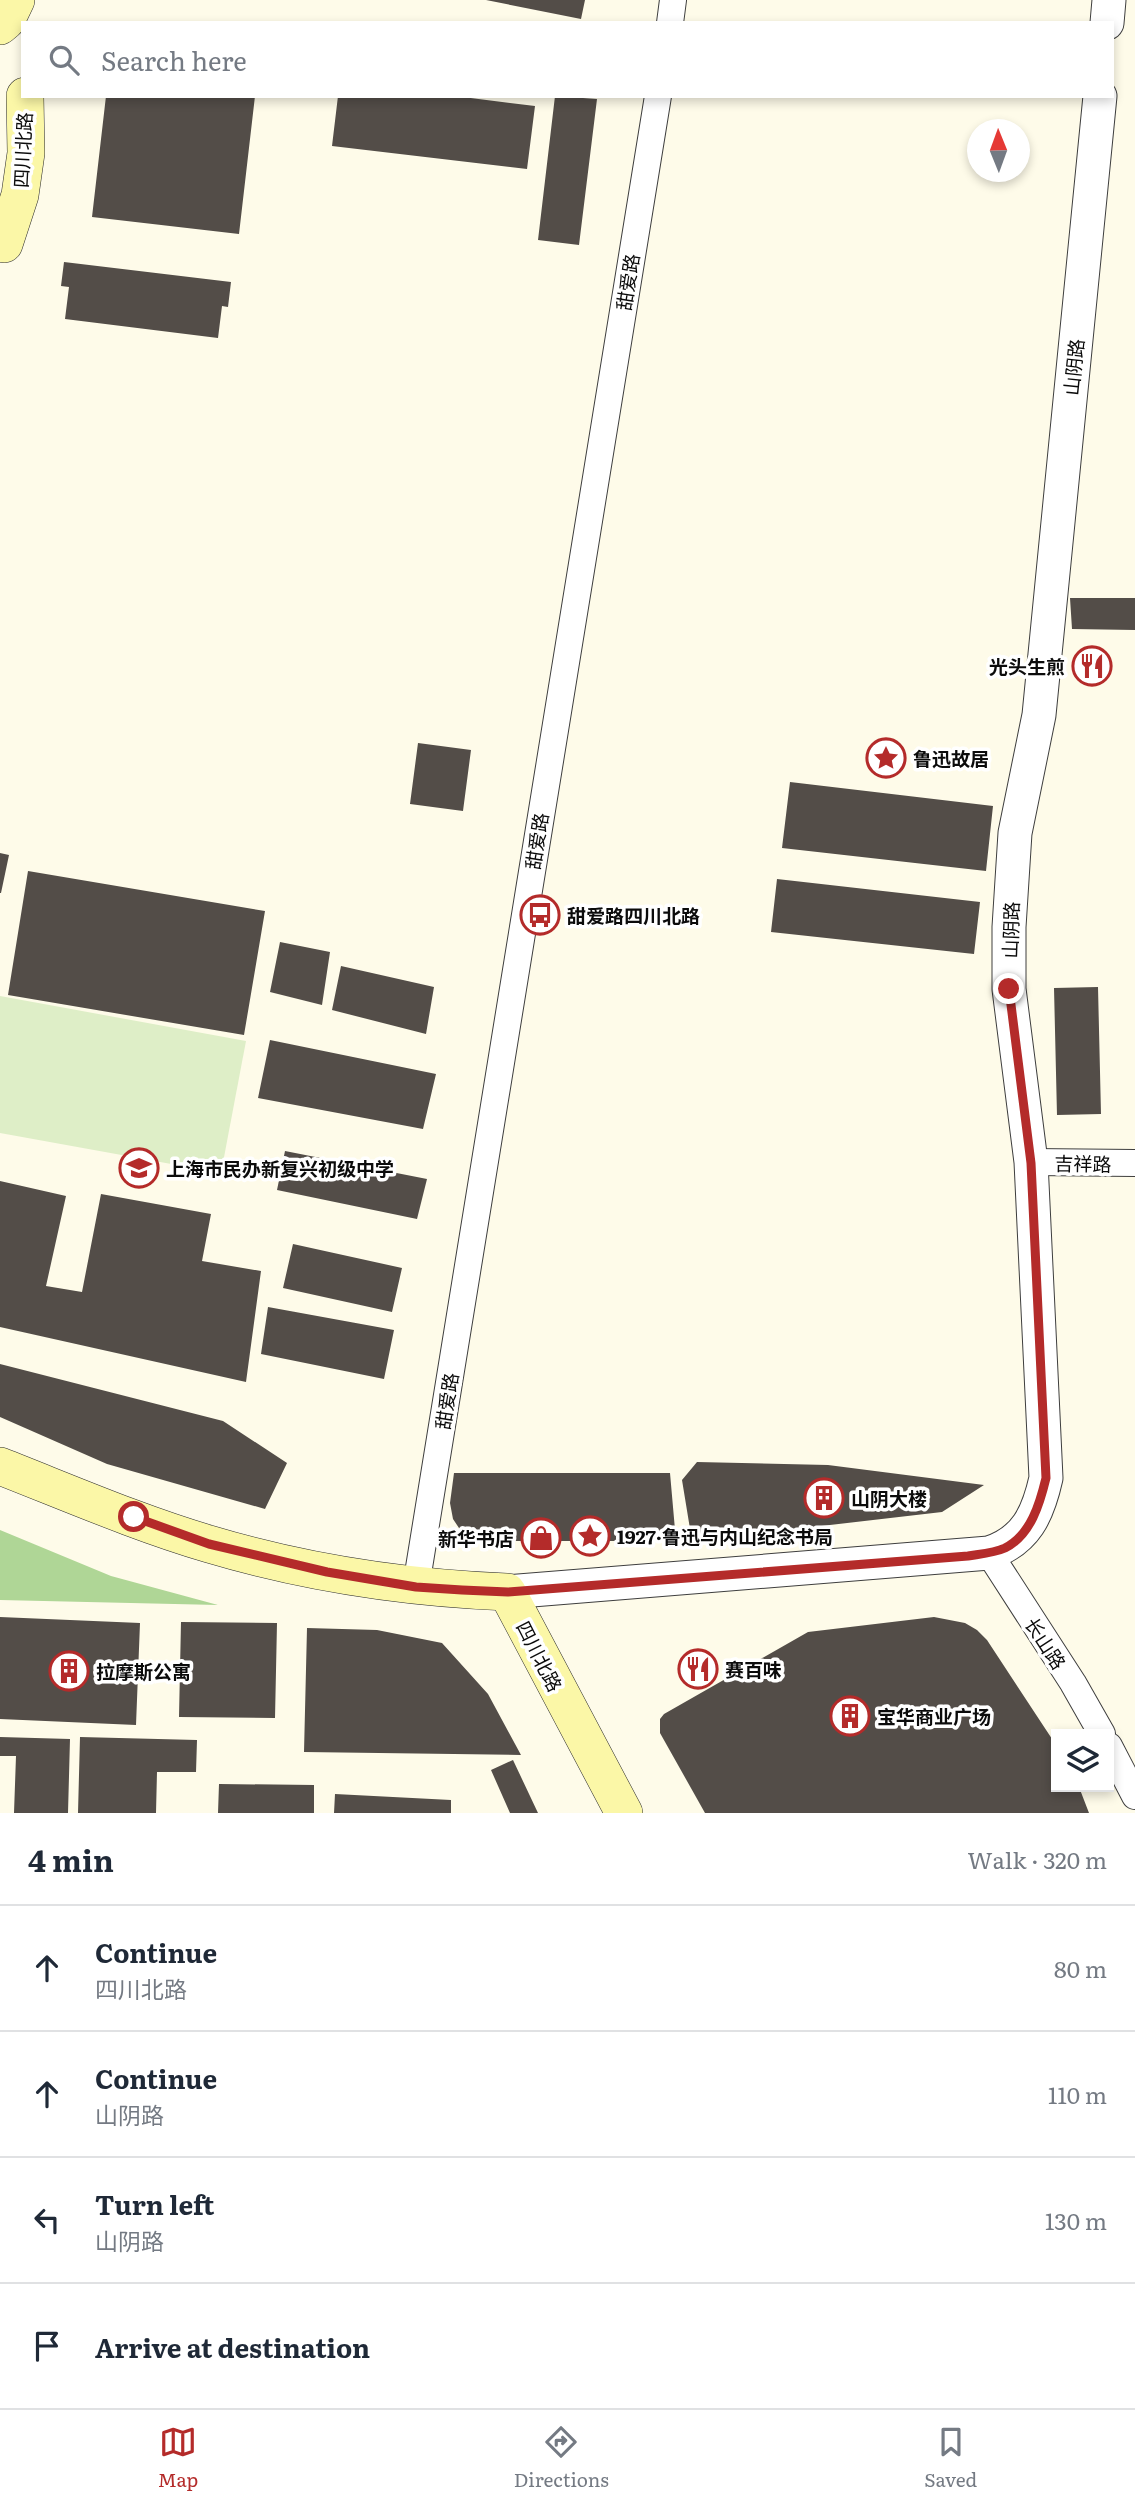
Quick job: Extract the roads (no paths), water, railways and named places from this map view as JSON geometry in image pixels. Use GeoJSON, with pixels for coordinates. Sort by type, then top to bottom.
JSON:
{"type":"FeatureCollection","features":[{"type":"Feature","properties":{"kind":"main road"},"geometry":{"type":"LineString","coordinates":[[0,26],[16,0]]}},
{"type":"Feature","properties":{"kind":"main road"},"geometry":{"type":"LineString","coordinates":[[24,0],[24,21]]}},
{"type":"Feature","properties":{"kind":"main road","name":"四川北路"},"geometry":{"type":"LineString","coordinates":[[2,259],[20,195],[26,153],[25,98]]}},
{"type":"Feature","properties":{"kind":"main road","name":"四川北路"},"geometry":{"type":"LineString","coordinates":[[0,168],[4,190],[2,259]]}},
{"type":"Feature","properties":{"kind":"main road"},"geometry":{"type":"LineString","coordinates":[[0,1466],[209,1544],[327,1572],[416,1587],[508,1592]]}},
{"type":"Feature","properties":{"kind":"main road","name":"四川北路"},"geometry":{"type":"LineString","coordinates":[[508,1592],[624,1813]]}},
{"type":"Feature","properties":{"kind":"street"},"geometry":{"type":"LineString","coordinates":[[670,21],[673,0]]}},
{"type":"Feature","properties":{"kind":"street"},"geometry":{"type":"LineString","coordinates":[[1107,21],[1109,0]]}},
{"type":"Feature","properties":{"kind":"street","name":"甜爱路"},"geometry":{"type":"LineString","coordinates":[[416,1587],[658,98]]}},
{"type":"Feature","properties":{"kind":"street","name":"山阴路"},"geometry":{"type":"LineString","coordinates":[[508,1592],[989,1553],[1006,1547],[1021,1535],[1041,1502],[1046,1478],[1031,1163],[1009,989],[1009,927],[1015,833],[1039,715],[1100,98]]}},
{"type":"Feature","properties":{"kind":"street","name":"吉祥路"},"geometry":{"type":"LineString","coordinates":[[1031,1163],[1135,1163]]}},
{"type":"Feature","properties":{"kind":"street","name":"长山路"},"geometry":{"type":"LineString","coordinates":[[989,1553],[1073,1683],[1099,1729]]}},
{"type":"Feature","properties":{"kind":"street"},"geometry":{"type":"LineString","coordinates":[[1114,1756],[1135,1797]]}},
{"type":"Feature","properties":{"kind":"place","name":"光头生煎"},"geometry":{"type":"Point","coordinates":[1092,666]}},
{"type":"Feature","properties":{"kind":"place","name":"鲁迅故居"},"geometry":{"type":"Point","coordinates":[886,758]}},
{"type":"Feature","properties":{"kind":"place","name":"甜爱路四川北路"},"geometry":{"type":"Point","coordinates":[540,915]}},
{"type":"Feature","properties":{"kind":"place","name":"上海市民办新复兴初级中学"},"geometry":{"type":"Point","coordinates":[139,1168]}},
{"type":"Feature","properties":{"kind":"place","name":"山阴大楼"},"geometry":{"type":"Point","coordinates":[824,1498]}},
{"type":"Feature","properties":{"kind":"place","name":"1927·鲁迅与内山纪念书局"},"geometry":{"type":"Point","coordinates":[590,1536]}},
{"type":"Feature","properties":{"kind":"place","name":"新华书店"},"geometry":{"type":"Point","coordinates":[541,1538]}},
{"type":"Feature","properties":{"kind":"place","name":"赛百味"},"geometry":{"type":"Point","coordinates":[698,1669]}},
{"type":"Feature","properties":{"kind":"place","name":"拉摩斯公寓"},"geometry":{"type":"Point","coordinates":[69,1671]}},
{"type":"Feature","properties":{"kind":"place","name":"宝华商业广场"},"geometry":{"type":"Point","coordinates":[850,1716]}}]}
